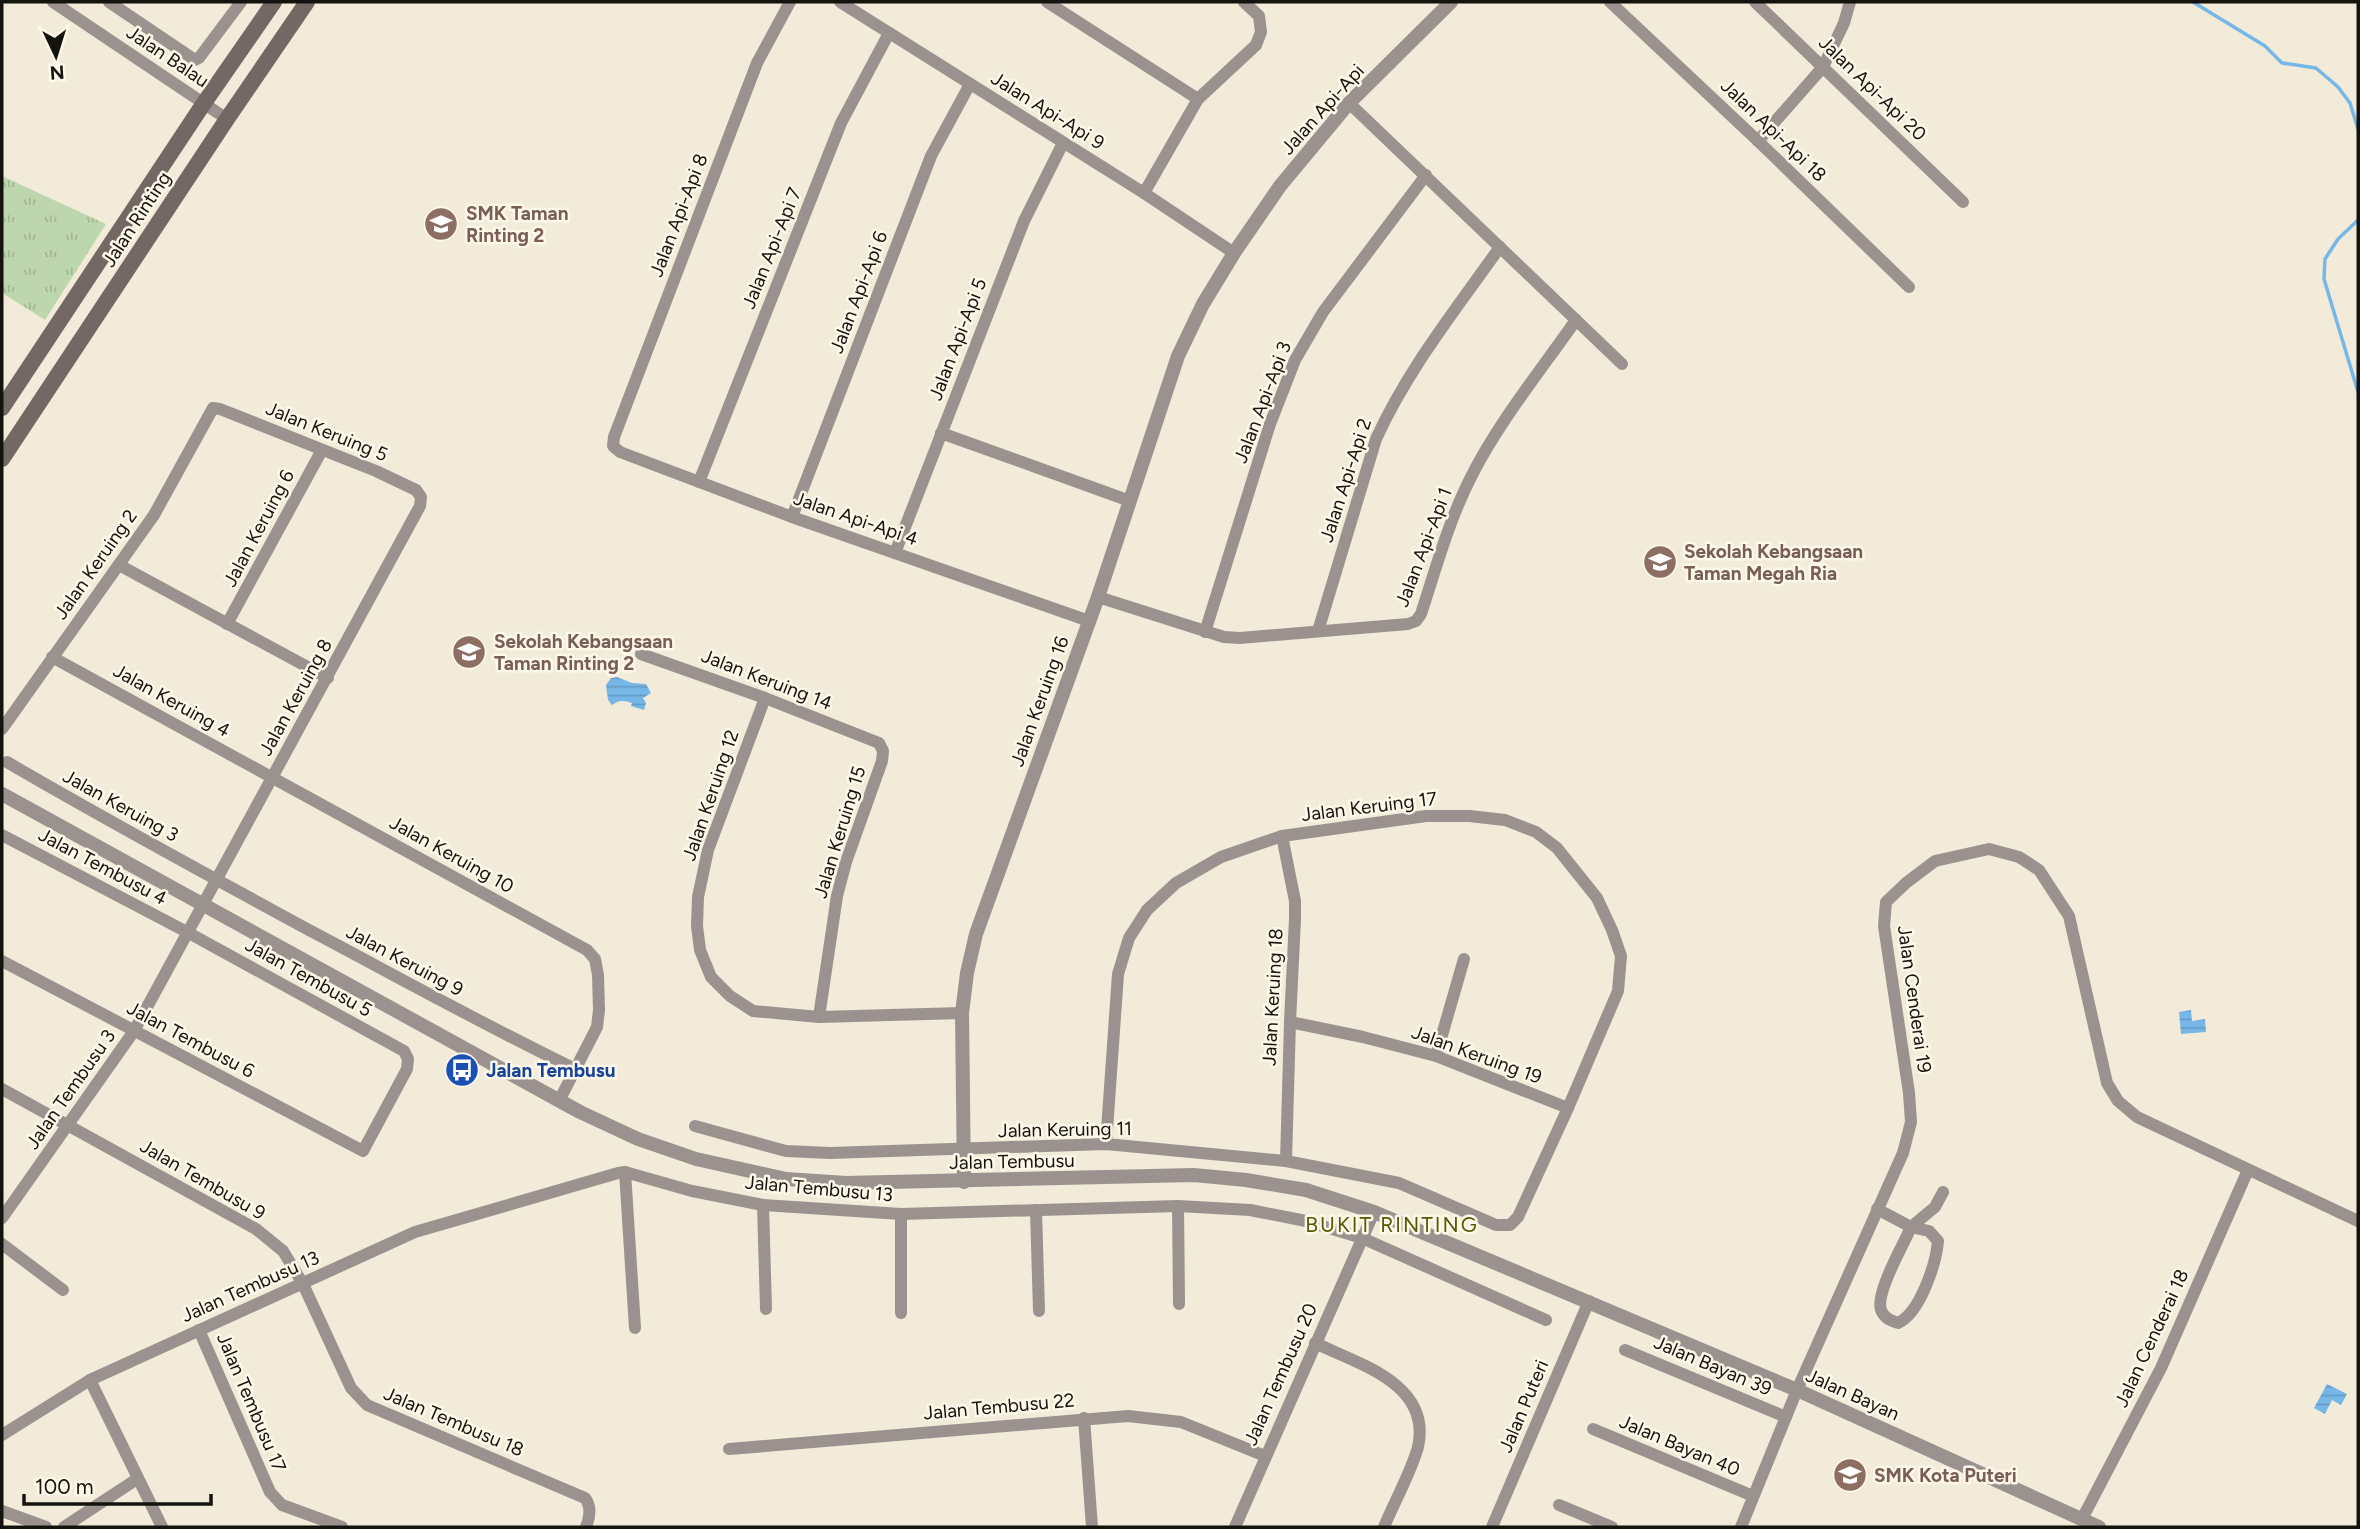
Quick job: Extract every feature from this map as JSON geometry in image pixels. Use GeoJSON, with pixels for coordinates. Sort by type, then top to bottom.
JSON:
{"type":"FeatureCollection","features":[{"type":"Feature","properties":{"kind":"main road","name":"Jalan Rinting"},"geometry":{"type":"LineString","coordinates":[[2,408],[274,2]]}},
{"type":"Feature","properties":{"kind":"main road","name":"Jalan Rinting"},"geometry":{"type":"LineString","coordinates":[[2,460],[226,119],[307,2]]}},
{"type":"Feature","properties":{"kind":"street","name":"Jalan Balau"},"geometry":{"type":"LineString","coordinates":[[53,2],[226,119]]}},
{"type":"Feature","properties":{"kind":"street"},"geometry":{"type":"LineString","coordinates":[[108,2],[195,60],[241,2]]}},
{"type":"Feature","properties":{"kind":"street","name":"Jalan Api-Api 8"},"geometry":{"type":"LineString","coordinates":[[613,446],[614,437],[757,63],[790,2]]}},
{"type":"Feature","properties":{"kind":"street","name":"Jalan Api-Api 9"},"geometry":{"type":"LineString","coordinates":[[840,2],[1144,193],[1234,253]]}},
{"type":"Feature","properties":{"kind":"street"},"geometry":{"type":"LineString","coordinates":[[1047,2],[1198,99]]}},
{"type":"Feature","properties":{"kind":"street"},"geometry":{"type":"LineString","coordinates":[[1144,193],[1198,99],[1256,45],[1261,26],[1259,16],[1244,2]]}},
{"type":"Feature","properties":{"kind":"street","name":"Jalan Api-Api"},"geometry":{"type":"LineString","coordinates":[[1234,253],[1280,186],[1349,103],[1451,2]]}},
{"type":"Feature","properties":{"kind":"street","name":"Jalan Api-Api 18"},"geometry":{"type":"LineString","coordinates":[[1610,2],[1909,287]]}},
{"type":"Feature","properties":{"kind":"street","name":"Jalan Api-Api 20"},"geometry":{"type":"LineString","coordinates":[[1755,2],[1963,202]]}},
{"type":"Feature","properties":{"kind":"street"},"geometry":{"type":"LineString","coordinates":[[1758,141],[1823,67],[1844,23],[1850,2]]}},
{"type":"Feature","properties":{"kind":"street","name":"Jalan Api-Api 7"},"geometry":{"type":"LineString","coordinates":[[699,482],[841,123],[889,33]]}},
{"type":"Feature","properties":{"kind":"street","name":"Jalan Api-Api 6"},"geometry":{"type":"LineString","coordinates":[[793,517],[931,156],[970,84]]}},
{"type":"Feature","properties":{"kind":"street"},"geometry":{"type":"LineString","coordinates":[[1349,103],[1622,364]]}},
{"type":"Feature","properties":{"kind":"street","name":"Jalan Api-Api 5"},"geometry":{"type":"LineString","coordinates":[[895,552],[1024,221],[1063,143]]}},
{"type":"Feature","properties":{"kind":"street","name":"Jalan Api-Api 3"},"geometry":{"type":"LineString","coordinates":[[1205,632],[1270,424],[1295,360],[1323,312],[1426,175]]}},
{"type":"Feature","properties":{"kind":"street","name":"Jalan Api-Api 2"},"geometry":{"type":"LineString","coordinates":[[1318,631],[1376,439],[1389,411],[1405,382],[1500,247]]}},
{"type":"Feature","properties":{"kind":"street","name":"Jalan Keruing 16"},"geometry":{"type":"LineString","coordinates":[[964,1182],[962,1013],[976,934],[1098,597],[1178,356],[1203,304],[1234,253]]}},
{"type":"Feature","properties":{"kind":"street","name":"Jalan Api-Api 1"},"geometry":{"type":"LineString","coordinates":[[1098,597],[1224,637],[1240,638],[1408,624],[1416,621],[1421,614],[1455,511],[1471,475],[1576,320]]}},
{"type":"Feature","properties":{"kind":"street","name":"Jalan Keruing 5"},"geometry":{"type":"LineString","coordinates":[[208,414],[213,408],[220,409],[376,471],[416,490],[421,497],[420,506]]}},
{"type":"Feature","properties":{"kind":"street","name":"Jalan Keruing 2"},"geometry":{"type":"LineString","coordinates":[[2,729],[154,515],[208,414]]}},
{"type":"Feature","properties":{"kind":"street"},"geometry":{"type":"LineString","coordinates":[[942,433],[1130,501]]}},
{"type":"Feature","properties":{"kind":"street","name":"Jalan Api-Api 4"},"geometry":{"type":"LineString","coordinates":[[613,446],[620,452],[793,517],[1089,621]]}},
{"type":"Feature","properties":{"kind":"street","name":"Jalan Keruing 6"},"geometry":{"type":"LineString","coordinates":[[227,624],[322,450]]}},
{"type":"Feature","properties":{"kind":"street","name":"Jalan Keruing 8"},"geometry":{"type":"LineString","coordinates":[[204,906],[420,506]]}},
{"type":"Feature","properties":{"kind":"street"},"geometry":{"type":"LineString","coordinates":[[119,565],[328,678]]}},
{"type":"Feature","properties":{"kind":"street","name":"Jalan Keruing 14"},"geometry":{"type":"LineString","coordinates":[[641,654],[765,698],[879,743]]}},
{"type":"Feature","properties":{"kind":"street","name":"Jalan Keruing 4"},"geometry":{"type":"LineString","coordinates":[[52,657],[273,778]]}},
{"type":"Feature","properties":{"kind":"street","name":"Jalan Keruing 12"},"geometry":{"type":"LineString","coordinates":[[765,698],[708,850],[698,897],[700,950],[711,977],[730,996],[753,1011],[819,1017],[962,1013]]}},
{"type":"Feature","properties":{"kind":"street","name":"Jalan Keruing 15"},"geometry":{"type":"LineString","coordinates":[[819,1017],[837,896],[846,862],[882,761],[883,751],[879,743]]}},
{"type":"Feature","properties":{"kind":"street","name":"Jalan Keruing 3"},"geometry":{"type":"LineString","coordinates":[[7,762],[217,880]]}},
{"type":"Feature","properties":{"kind":"street","name":"Jalan Keruing 10"},"geometry":{"type":"LineString","coordinates":[[273,778],[587,950],[595,959],[599,1010],[597,1027],[576,1070]]}},
{"type":"Feature","properties":{"kind":"street","name":"Jalan Tembusu"},"geometry":{"type":"LineString","coordinates":[[2,794],[559,1101],[650,1143],[696,1158],[786,1179],[846,1183],[1194,1175],[1246,1180],[1306,1190],[1374,1212],[1589,1301]]}},
{"type":"Feature","properties":{"kind":"street","name":"Jalan Keruing 17"},"geometry":{"type":"LineString","coordinates":[[1106,1144],[1118,974],[1129,938],[1147,910],[1176,883],[1221,857],[1282,836],[1426,816],[1469,816],[1505,820],[1536,832],[1557,848],[1597,898],[1612,930],[1620,956],[1618,991],[1518,1217],[1510,1225]]}},
{"type":"Feature","properties":{"kind":"street","name":"Jalan Tembusu 4"},"geometry":{"type":"LineString","coordinates":[[2,835],[187,932]]}},
{"type":"Feature","properties":{"kind":"street","name":"Jalan Keruing 18"},"geometry":{"type":"LineString","coordinates":[[1282,836],[1295,901],[1286,1161]]}},
{"type":"Feature","properties":{"kind":"street","name":"Jalan Cenderai 19"},"geometry":{"type":"LineString","coordinates":[[1741,1527],[1797,1390],[1903,1153],[1911,1122],[1884,926],[1886,902],[1935,861],[1989,849],[2019,858],[2039,870],[2069,916],[2101,1061],[2107,1083],[2118,1101],[2137,1117],[2358,1221]]}},
{"type":"Feature","properties":{"kind":"street","name":"Jalan Keruing 9"},"geometry":{"type":"LineString","coordinates":[[217,880],[576,1070]]}},
{"type":"Feature","properties":{"kind":"street","name":"Jalan Tembusu 3"},"geometry":{"type":"LineString","coordinates":[[2,1217],[134,1031],[187,932],[204,906]]}},
{"type":"Feature","properties":{"kind":"street","name":"Jalan Tembusu 5"},"geometry":{"type":"LineString","coordinates":[[187,932],[404,1051],[408,1059],[407,1069],[363,1151]]}},
{"type":"Feature","properties":{"kind":"street"},"geometry":{"type":"LineString","coordinates":[[1436,1056],[1464,959]]}},
{"type":"Feature","properties":{"kind":"street","name":"Jalan Tembusu 6"},"geometry":{"type":"LineString","coordinates":[[2,961],[363,1151]]}},
{"type":"Feature","properties":{"kind":"street","name":"Jalan Keruing 19"},"geometry":{"type":"LineString","coordinates":[[1290,1022],[1436,1056],[1568,1108]]}},
{"type":"Feature","properties":{"kind":"street"},"geometry":{"type":"LineString","coordinates":[[559,1101],[576,1070]]}},
{"type":"Feature","properties":{"kind":"street","name":"Jalan Tembusu 9"},"geometry":{"type":"LineString","coordinates":[[2,1089],[256,1229],[283,1251],[303,1284]]}},
{"type":"Feature","properties":{"kind":"street","name":"Jalan Keruing 11"},"geometry":{"type":"LineString","coordinates":[[695,1126],[786,1151],[830,1153],[1106,1144],[1286,1161],[1399,1183],[1496,1225],[1510,1225]]}},
{"type":"Feature","properties":{"kind":"street","name":"Jalan Cenderai 18"},"geometry":{"type":"LineString","coordinates":[[2082,1519],[2161,1368],[2248,1170]]}},
{"type":"Feature","properties":{"kind":"street"},"geometry":{"type":"LineString","coordinates":[[625,1172],[635,1328]]}},
{"type":"Feature","properties":{"kind":"street","name":"Jalan Tembusu 13"},"geometry":{"type":"LineString","coordinates":[[2,1435],[90,1380],[415,1232],[625,1172],[692,1191],[763,1205],[901,1214],[1178,1206],[1250,1210],[1307,1221],[1362,1238],[1546,1321]]}},
{"type":"Feature","properties":{"kind":"street"},"geometry":{"type":"LineString","coordinates":[[1877,1209],[1911,1227],[1929,1231],[1938,1241],[1936,1259],[1915,1307],[1906,1320],[1898,1323],[1886,1318],[1880,1308],[1881,1294],[1911,1227],[1935,1207],[1943,1192]]}},
{"type":"Feature","properties":{"kind":"street"},"geometry":{"type":"LineString","coordinates":[[763,1205],[766,1309]]}},
{"type":"Feature","properties":{"kind":"street"},"geometry":{"type":"LineString","coordinates":[[1178,1206],[1179,1304]]}},
{"type":"Feature","properties":{"kind":"street"},"geometry":{"type":"LineString","coordinates":[[1036,1210],[1039,1311]]}},
{"type":"Feature","properties":{"kind":"street","name":"Jalan Tembusu 20"},"geometry":{"type":"LineString","coordinates":[[1235,1527],[1374,1212]]}},
{"type":"Feature","properties":{"kind":"street"},"geometry":{"type":"LineString","coordinates":[[901,1214],[901,1313]]}},
{"type":"Feature","properties":{"kind":"street"},"geometry":{"type":"LineString","coordinates":[[2,1244],[63,1290]]}},
{"type":"Feature","properties":{"kind":"street","name":"Jalan Tembusu 18"},"geometry":{"type":"LineString","coordinates":[[303,1284],[358,1398],[367,1405],[585,1498],[590,1512],[586,1527]]}},
{"type":"Feature","properties":{"kind":"street","name":"Jalan Bayan"},"geometry":{"type":"LineString","coordinates":[[1589,1301],[1797,1390],[2099,1527]]}},
{"type":"Feature","properties":{"kind":"street","name":"Jalan Puteri"},"geometry":{"type":"LineString","coordinates":[[1492,1527],[1589,1301]]}},
{"type":"Feature","properties":{"kind":"street","name":"Jalan Tembusu 17"},"geometry":{"type":"LineString","coordinates":[[200,1330],[270,1492],[282,1505],[342,1527]]}},
{"type":"Feature","properties":{"kind":"street"},"geometry":{"type":"LineString","coordinates":[[1315,1343],[1389,1379],[1407,1394],[1417,1412],[1420,1429],[1417,1448],[1384,1527]]}},
{"type":"Feature","properties":{"kind":"street","name":"Jalan Bayan 39"},"geometry":{"type":"LineString","coordinates":[[1625,1350],[1786,1417]]}},
{"type":"Feature","properties":{"kind":"street"},"geometry":{"type":"LineString","coordinates":[[90,1380],[162,1527]]}},
{"type":"Feature","properties":{"kind":"street","name":"Jalan Tembusu 22"},"geometry":{"type":"LineString","coordinates":[[729,1449],[1128,1416],[1181,1422],[1265,1456]]}},
{"type":"Feature","properties":{"kind":"street"},"geometry":{"type":"LineString","coordinates":[[1084,1418],[1093,1527]]}},
{"type":"Feature","properties":{"kind":"street","name":"Jalan Bayan 40"},"geometry":{"type":"LineString","coordinates":[[1593,1429],[1753,1496]]}},
{"type":"Feature","properties":{"kind":"street"},"geometry":{"type":"LineString","coordinates":[[64,1527],[137,1479]]}},
{"type":"Feature","properties":{"kind":"street"},"geometry":{"type":"LineString","coordinates":[[1559,1505],[1612,1527]]}},
{"type":"Feature","properties":{"kind":"street"},"geometry":{"type":"LineString","coordinates":[[2,1511],[46,1527]]}},
{"type":"Feature","properties":{"kind":"green space"},"geometry":{"type":"Polygon","coordinates":[[[2,176],[106,224],[45,320],[2,293],[2,176]]]}},
{"type":"Feature","properties":{"kind":"water"},"geometry":{"type":"Polygon","coordinates":[[[617,677],[632,683],[646,684],[651,693],[643,698],[646,703],[644,710],[631,706],[632,703],[626,701],[612,705],[608,700],[606,685],[611,678],[617,677]]]}},
{"type":"Feature","properties":{"kind":"water"},"geometry":{"type":"Polygon","coordinates":[[[2191,1010],[2192,1021],[2205,1019],[2206,1032],[2181,1034],[2179,1012],[2191,1010]]]}},
{"type":"Feature","properties":{"kind":"water"},"geometry":{"type":"Polygon","coordinates":[[[2327,1384],[2347,1394],[2341,1405],[2332,1400],[2325,1414],[2314,1408],[2327,1384]]]}},
{"type":"Feature","properties":{"kind":"waterway"},"geometry":{"type":"LineString","coordinates":[[2193,2],[2265,46],[2282,63],[2316,68],[2338,87],[2350,103],[2358,129]]}},
{"type":"Feature","properties":{"kind":"waterway"},"geometry":{"type":"LineString","coordinates":[[2358,220],[2338,239],[2325,259],[2324,279],[2358,392]]}},
{"type":"Feature","properties":{"kind":"place","name":"SMK Taman Rinting 2"},"geometry":{"type":"Point","coordinates":[441,224]}},
{"type":"Feature","properties":{"kind":"place","name":"Sekolah Kebangsaan Taman Megah Ria"},"geometry":{"type":"Point","coordinates":[1660,562]}},
{"type":"Feature","properties":{"kind":"place","name":"Sekolah Kebangsaan Taman Rinting 2"},"geometry":{"type":"Point","coordinates":[469,652]}},
{"type":"Feature","properties":{"kind":"place","name":"Jalan Tembusu"},"geometry":{"type":"Point","coordinates":[462,1070]}},
{"type":"Feature","properties":{"kind":"place","name":"SMK Kota Puteri"},"geometry":{"type":"Point","coordinates":[1850,1475]}},
{"type":"Feature","properties":{"kind":"district","name":"BUKIT RINTING"},"geometry":{"type":"Point","coordinates":[1392,1225]}}]}
